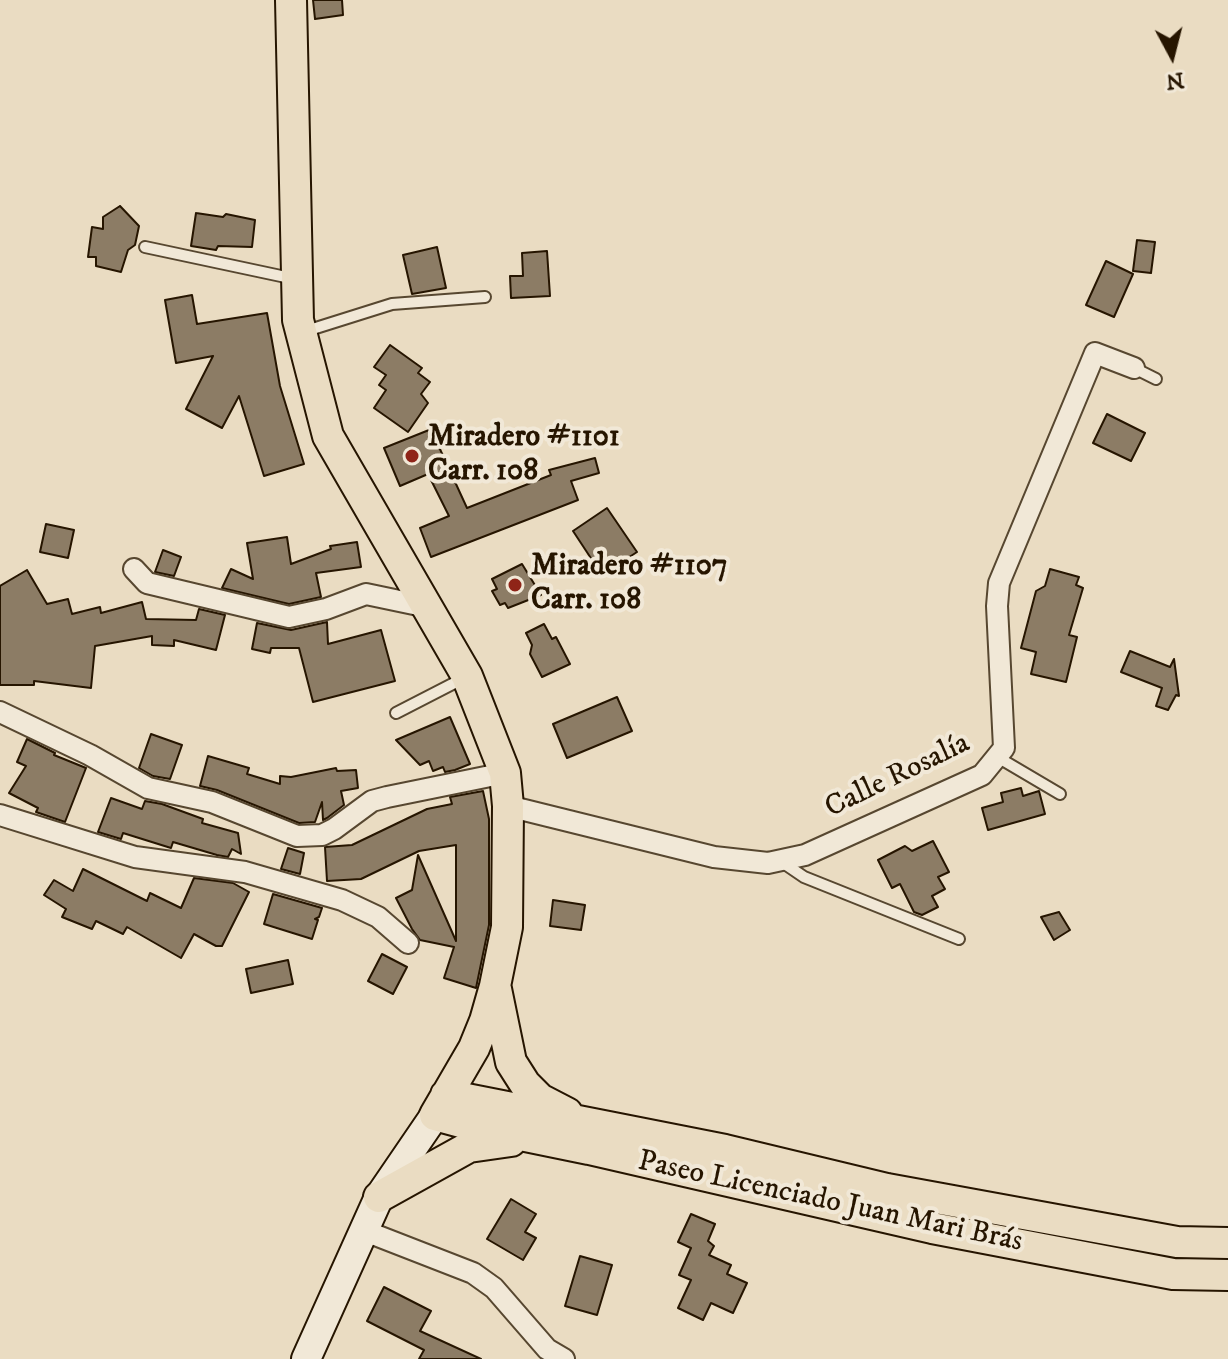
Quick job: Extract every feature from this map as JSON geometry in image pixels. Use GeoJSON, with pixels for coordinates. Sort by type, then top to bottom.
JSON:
{"type":"FeatureCollection","features":[{"type":"Feature","properties":{"kind":"main road"},"geometry":{"type":"LineString","coordinates":[[291,0],[298,320],[328,436],[467,676],[505,773],[508,806],[507,927],[485,1021],[474,1048],[441,1105],[379,1197],[306,1359]]}},
{"type":"Feature","properties":{"kind":"main road"},"geometry":{"type":"LineString","coordinates":[[495,986],[511,1062],[525,1084],[540,1099],[583,1121]]}},
{"type":"Feature","properties":{"kind":"main road","name":"Paseo Licenciado Juan Mari Brás"},"geometry":{"type":"LineString","coordinates":[[441,1105],[583,1121],[725,1150],[887,1189],[1177,1242],[1228,1243]]}},
{"type":"Feature","properties":{"kind":"main road","name":"Paseo Licenciado Juan Mari Brás"},"geometry":{"type":"LineString","coordinates":[[441,1105],[472,1125],[932,1228],[1173,1274],[1228,1275]]}},
{"type":"Feature","properties":{"kind":"main road"},"geometry":{"type":"LineString","coordinates":[[379,1197],[469,1147],[496,1142],[543,1140]]}},
{"type":"Feature","properties":{"kind":"street","name":"Calle Rosalía"},"geometry":{"type":"LineString","coordinates":[[508,806],[714,857],[752,863],[782,862],[805,855],[982,775],[999,758],[1004,748],[997,606],[999,583],[1095,353],[1134,368]]}},
{"type":"Feature","properties":{"kind":"street"},"geometry":{"type":"LineString","coordinates":[[134,569],[147,583],[289,617],[326,609],[366,594],[428,607]]}},
{"type":"Feature","properties":{"kind":"street"},"geometry":{"type":"LineString","coordinates":[[0,712],[90,755],[148,788],[212,802],[297,836],[322,835],[372,801],[505,773]]}},
{"type":"Feature","properties":{"kind":"street"},"geometry":{"type":"LineString","coordinates":[[0,815],[135,857],[245,872],[342,900],[367,910],[408,943]]}},
{"type":"Feature","properties":{"kind":"street"},"geometry":{"type":"LineString","coordinates":[[365,1231],[473,1273],[494,1288],[547,1349],[564,1359]]}},
{"type":"Feature","properties":{"kind":"lane"},"geometry":{"type":"LineString","coordinates":[[145,247],[297,279]]}},
{"type":"Feature","properties":{"kind":"lane"},"geometry":{"type":"LineString","coordinates":[[301,332],[392,304],[485,297]]}},
{"type":"Feature","properties":{"kind":"lane"},"geometry":{"type":"LineString","coordinates":[[1134,368],[1156,379]]}},
{"type":"Feature","properties":{"kind":"lane"},"geometry":{"type":"LineString","coordinates":[[396,713],[467,676]]}},
{"type":"Feature","properties":{"kind":"lane"},"geometry":{"type":"LineString","coordinates":[[999,758],[1060,794]]}},
{"type":"Feature","properties":{"kind":"lane"},"geometry":{"type":"LineString","coordinates":[[782,862],[804,877],[959,939]]}},
{"type":"Feature","properties":{"kind":"building"},"geometry":{"type":"Polygon","coordinates":[[[313,0],[342,0],[343,15],[315,19],[313,0]]]}},
{"type":"Feature","properties":{"kind":"building"},"geometry":{"type":"Polygon","coordinates":[[[120,206],[139,226],[135,245],[128,250],[121,272],[96,266],[96,257],[88,257],[92,227],[103,229],[103,217],[120,206]]]}},
{"type":"Feature","properties":{"kind":"building"},"geometry":{"type":"Polygon","coordinates":[[[196,213],[223,217],[226,214],[255,220],[252,247],[218,246],[216,250],[191,246],[196,213]]]}},
{"type":"Feature","properties":{"kind":"building"},"geometry":{"type":"Polygon","coordinates":[[[1137,240],[1155,242],[1151,273],[1133,271],[1137,240]]]}},
{"type":"Feature","properties":{"kind":"building"},"geometry":{"type":"Polygon","coordinates":[[[437,247],[446,288],[412,294],[403,255],[437,247]]]}},
{"type":"Feature","properties":{"kind":"building"},"geometry":{"type":"Polygon","coordinates":[[[547,251],[550,296],[511,298],[510,276],[523,276],[522,253],[547,251]]]}},
{"type":"Feature","properties":{"kind":"building"},"geometry":{"type":"Polygon","coordinates":[[[1106,261],[1133,274],[1114,317],[1086,305],[1106,261]]]}},
{"type":"Feature","properties":{"kind":"building"},"geometry":{"type":"Polygon","coordinates":[[[192,295],[197,324],[267,313],[280,386],[304,464],[264,476],[239,396],[222,428],[186,409],[213,356],[176,363],[165,300],[192,295]]]}},
{"type":"Feature","properties":{"kind":"building"},"geometry":{"type":"Polygon","coordinates":[[[390,345],[422,368],[418,373],[430,382],[421,394],[428,403],[408,432],[374,408],[386,390],[379,385],[386,375],[374,367],[390,345]]]}},
{"type":"Feature","properties":{"kind":"building"},"geometry":{"type":"Polygon","coordinates":[[[1107,414],[1145,433],[1131,461],[1093,443],[1107,414]]]}},
{"type":"Feature","properties":{"kind":"building"},"geometry":{"type":"Polygon","coordinates":[[[434,428],[442,446],[439,447],[467,508],[551,475],[549,470],[595,458],[599,473],[571,481],[578,500],[431,557],[420,528],[449,516],[428,474],[400,486],[384,448],[434,428]]]}},
{"type":"Feature","properties":{"kind":"building"},"geometry":{"type":"Polygon","coordinates":[[[607,508],[637,552],[602,575],[573,531],[607,508]]]}},
{"type":"Feature","properties":{"kind":"building"},"geometry":{"type":"Polygon","coordinates":[[[46,524],[74,530],[68,558],[40,552],[46,524]]]}},
{"type":"Feature","properties":{"kind":"building"},"geometry":{"type":"Polygon","coordinates":[[[287,537],[291,564],[331,549],[330,546],[357,542],[361,567],[316,573],[321,597],[289,604],[222,588],[231,569],[253,579],[247,543],[287,537]]]}},
{"type":"Feature","properties":{"kind":"building"},"geometry":{"type":"Polygon","coordinates":[[[163,550],[181,557],[174,576],[155,572],[163,550]]]}},
{"type":"Feature","properties":{"kind":"building","name":"Miradero #1107 Carr. 108"},"geometry":{"type":"Polygon","coordinates":[[[522,564],[541,595],[508,608],[505,603],[500,605],[492,591],[497,589],[492,579],[522,564]]]}},
{"type":"Feature","properties":{"kind":"building"},"geometry":{"type":"Polygon","coordinates":[[[1050,569],[1079,577],[1076,585],[1083,588],[1069,635],[1077,637],[1066,682],[1031,674],[1036,652],[1021,648],[1036,591],[1045,586],[1050,569]]]}},
{"type":"Feature","properties":{"kind":"building"},"geometry":{"type":"Polygon","coordinates":[[[27,570],[47,604],[68,599],[72,614],[100,607],[101,613],[142,602],[146,619],[196,620],[199,609],[225,615],[216,650],[174,640],[174,646],[152,645],[152,636],[95,646],[91,688],[34,681],[34,685],[0,685],[0,586],[27,570]]]}},
{"type":"Feature","properties":{"kind":"building"},"geometry":{"type":"Polygon","coordinates":[[[327,622],[328,644],[381,630],[395,681],[313,702],[299,648],[271,648],[270,653],[252,649],[257,623],[291,630],[327,622]]]}},
{"type":"Feature","properties":{"kind":"building"},"geometry":{"type":"Polygon","coordinates":[[[544,624],[552,639],[556,637],[570,664],[542,677],[530,654],[532,645],[526,633],[544,624]]]}},
{"type":"Feature","properties":{"kind":"building"},"geometry":{"type":"Polygon","coordinates":[[[1130,651],[1170,667],[1174,659],[1179,696],[1176,695],[1168,710],[1156,706],[1162,688],[1121,672],[1130,651]]]}},
{"type":"Feature","properties":{"kind":"building"},"geometry":{"type":"Polygon","coordinates":[[[617,697],[632,731],[567,758],[553,724],[617,697]]]}},
{"type":"Feature","properties":{"kind":"building"},"geometry":{"type":"Polygon","coordinates":[[[450,717],[470,764],[445,772],[443,767],[433,771],[429,761],[420,765],[396,740],[450,717]]]}},
{"type":"Feature","properties":{"kind":"building"},"geometry":{"type":"Polygon","coordinates":[[[151,734],[182,745],[170,779],[153,776],[139,768],[151,734]]]}},
{"type":"Feature","properties":{"kind":"building"},"geometry":{"type":"Polygon","coordinates":[[[27,739],[54,755],[86,768],[65,822],[36,812],[38,808],[9,793],[26,766],[17,762],[27,739]]]}},
{"type":"Feature","properties":{"kind":"building"},"geometry":{"type":"Polygon","coordinates":[[[208,756],[249,768],[247,774],[280,784],[280,776],[291,777],[336,768],[337,771],[356,770],[358,788],[341,791],[344,805],[327,818],[323,820],[322,802],[315,822],[299,823],[200,786],[208,756]]]}},
{"type":"Feature","properties":{"kind":"building"},"geometry":{"type":"Polygon","coordinates":[[[1021,788],[1023,796],[1039,791],[1045,814],[988,830],[982,808],[1003,802],[1001,793],[1021,788]]]}},
{"type":"Feature","properties":{"kind":"building"},"geometry":{"type":"Polygon","coordinates":[[[483,791],[489,819],[489,925],[476,988],[444,978],[454,947],[420,940],[396,898],[412,890],[418,855],[456,941],[456,845],[419,851],[361,879],[327,881],[325,847],[352,845],[427,809],[452,804],[450,797],[483,791]]]}},
{"type":"Feature","properties":{"kind":"building"},"geometry":{"type":"Polygon","coordinates":[[[111,798],[142,809],[145,801],[162,804],[203,819],[202,823],[238,833],[241,854],[232,849],[228,857],[173,842],[171,848],[123,833],[121,839],[98,832],[111,798]]]}},
{"type":"Feature","properties":{"kind":"building"},"geometry":{"type":"Polygon","coordinates":[[[933,841],[949,872],[938,877],[945,889],[932,896],[938,907],[922,915],[914,912],[900,884],[892,888],[878,860],[905,846],[912,851],[933,841]]]}},
{"type":"Feature","properties":{"kind":"building"},"geometry":{"type":"Polygon","coordinates":[[[288,848],[304,853],[300,874],[281,869],[288,848]]]}},
{"type":"Feature","properties":{"kind":"building"},"geometry":{"type":"Polygon","coordinates":[[[83,869],[147,901],[150,893],[181,908],[194,878],[233,883],[249,892],[222,946],[194,934],[181,958],[127,927],[123,934],[96,921],[92,929],[62,917],[66,909],[44,895],[54,880],[73,891],[83,869]]]}},
{"type":"Feature","properties":{"kind":"building"},"geometry":{"type":"Polygon","coordinates":[[[273,894],[322,908],[315,919],[318,920],[312,939],[264,924],[273,894]]]}},
{"type":"Feature","properties":{"kind":"building"},"geometry":{"type":"Polygon","coordinates":[[[553,900],[585,905],[581,930],[550,926],[553,900]]]}},
{"type":"Feature","properties":{"kind":"building"},"geometry":{"type":"Polygon","coordinates":[[[1059,912],[1070,930],[1054,940],[1041,917],[1059,912]]]}},
{"type":"Feature","properties":{"kind":"building"},"geometry":{"type":"Polygon","coordinates":[[[382,954],[407,967],[393,994],[368,981],[382,954]]]}},
{"type":"Feature","properties":{"kind":"building"},"geometry":{"type":"Polygon","coordinates":[[[288,960],[293,984],[251,993],[246,969],[288,960]]]}},
{"type":"Feature","properties":{"kind":"building"},"geometry":{"type":"Polygon","coordinates":[[[511,1199],[536,1214],[525,1232],[536,1238],[523,1260],[487,1239],[511,1199]]]}},
{"type":"Feature","properties":{"kind":"building"},"geometry":{"type":"Polygon","coordinates":[[[691,1214],[715,1224],[708,1241],[714,1246],[709,1255],[731,1265],[727,1274],[747,1283],[733,1313],[711,1303],[703,1320],[678,1308],[691,1280],[679,1275],[691,1248],[678,1242],[691,1214]]]}},
{"type":"Feature","properties":{"kind":"building"},"geometry":{"type":"Polygon","coordinates":[[[580,1256],[612,1265],[597,1315],[565,1306],[580,1256]]]}},
{"type":"Feature","properties":{"kind":"building"},"geometry":{"type":"Polygon","coordinates":[[[384,1287],[431,1311],[420,1331],[481,1359],[419,1359],[424,1350],[367,1321],[384,1287]]]}},
{"type":"Feature","properties":{"kind":"place","name":"Miradero #1101 Carr. 108"},"geometry":{"type":"Point","coordinates":[412,456]}},
{"type":"Feature","properties":{"kind":"place","name":"Miradero #1107 Carr. 108"},"geometry":{"type":"Point","coordinates":[515,585]}}]}
